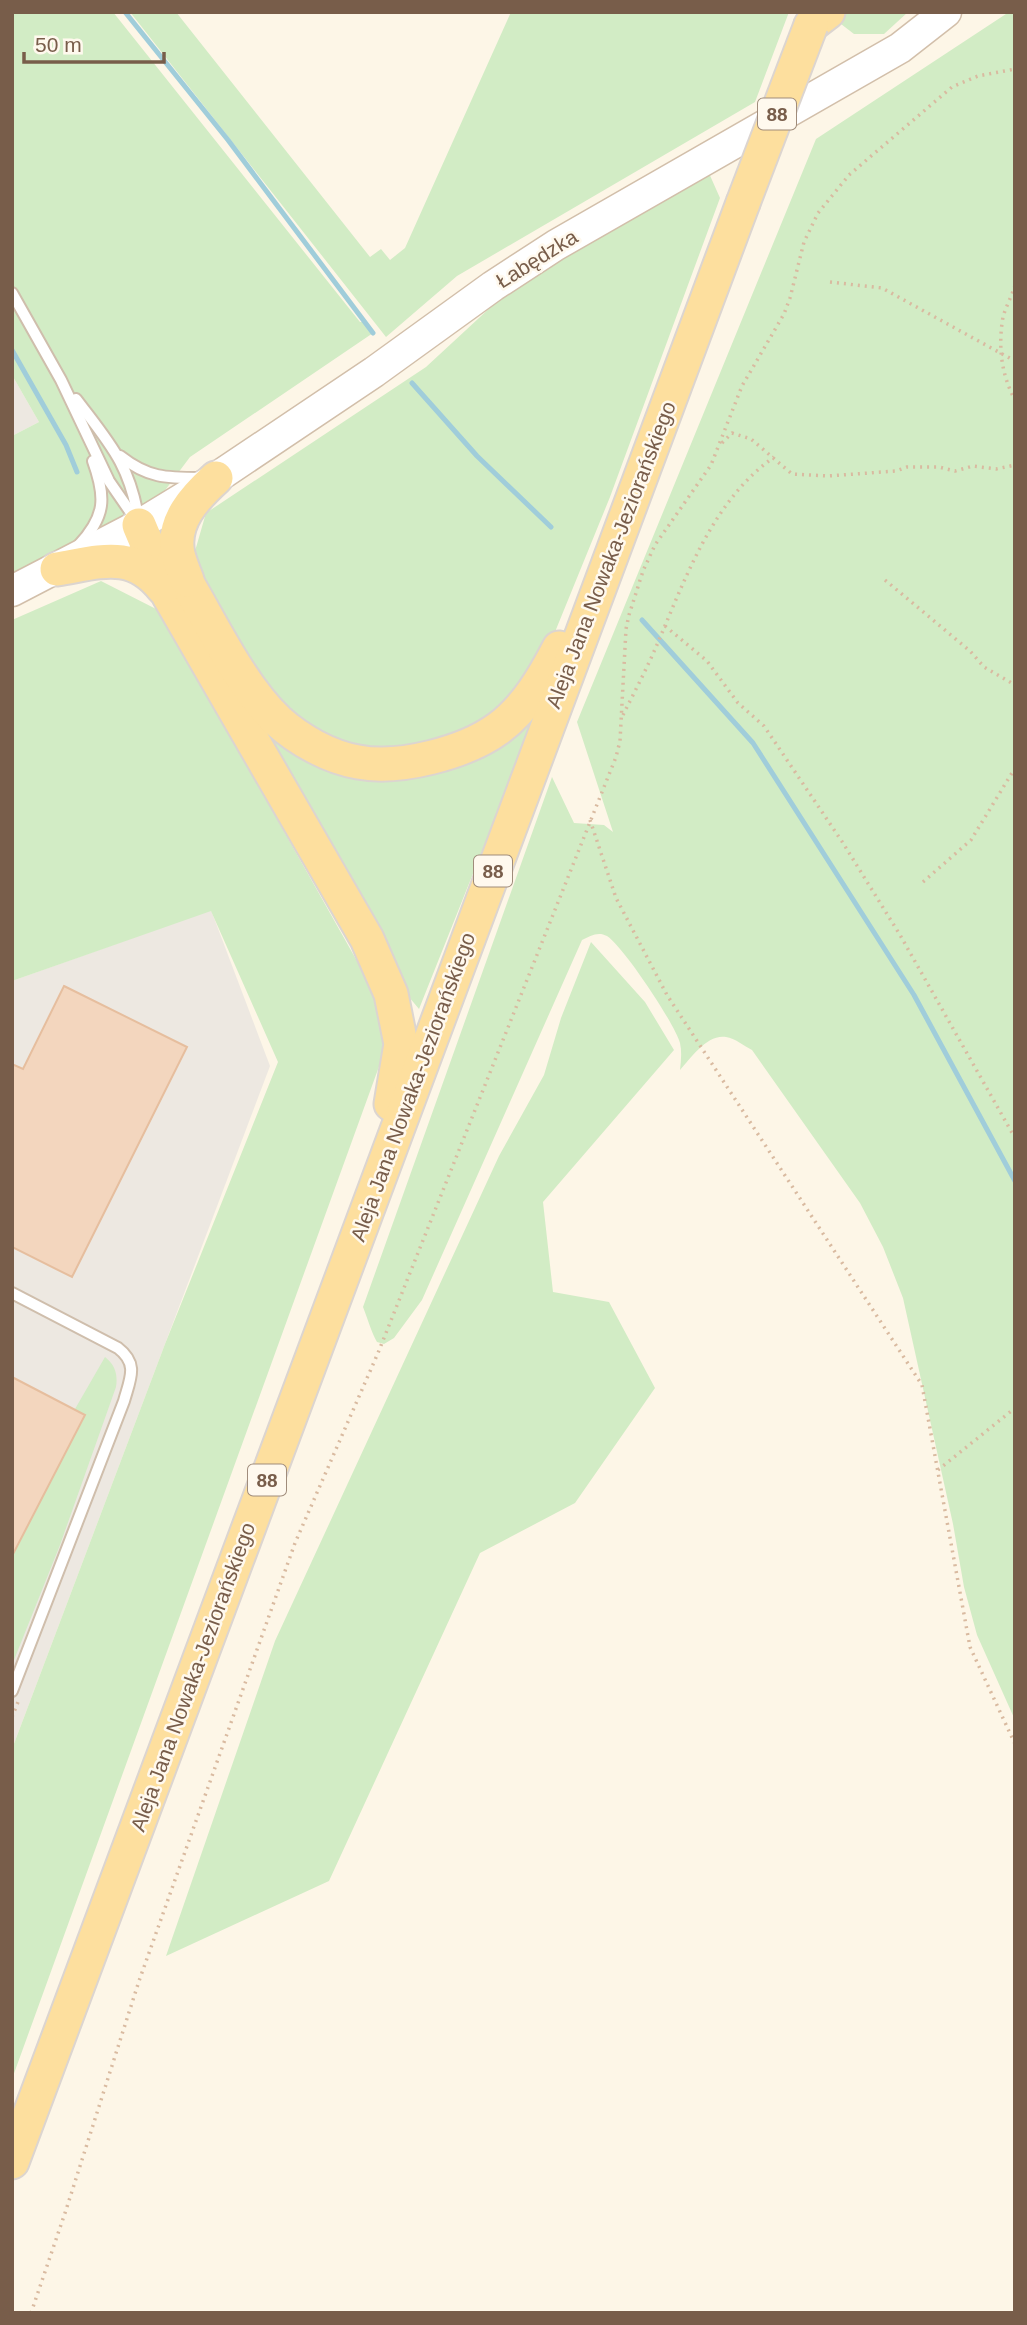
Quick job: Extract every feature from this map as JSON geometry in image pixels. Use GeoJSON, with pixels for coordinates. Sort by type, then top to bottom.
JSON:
{"type":"FeatureCollection","features":[{"type":"Feature","properties":{"kind":"main road","name":"Aleja Jana Nowaka-Jeziorańskiego"},"geometry":{"type":"LineString","coordinates":[[12,2162],[743,203],[819,17]]}},
{"type":"Feature","properties":{"kind":"main road"},"geometry":{"type":"LineString","coordinates":[[178,589],[177,538],[183,518],[194,498],[216,478]]}},
{"type":"Feature","properties":{"kind":"main road"},"geometry":{"type":"LineString","coordinates":[[139,525],[178,589],[367,939],[391,995],[401,1044],[377,1184]]}},
{"type":"Feature","properties":{"kind":"main road"},"geometry":{"type":"LineString","coordinates":[[57,569],[112,560],[131,562],[178,589],[256,696],[279,721],[304,740],[332,754],[359,762],[393,762],[444,755],[499,729],[518,711],[541,682],[610,558]]}},
{"type":"Feature","properties":{"kind":"street","name":"Łabędzka"},"geometry":{"type":"LineString","coordinates":[[12,591],[139,525],[216,478],[556,245],[900,48],[946,12]]}},
{"type":"Feature","properties":{"kind":"lane"},"geometry":{"type":"LineString","coordinates":[[12,293],[61,380],[109,481],[139,525]]}},
{"type":"Feature","properties":{"kind":"lane"},"geometry":{"type":"LineString","coordinates":[[61,380],[119,455],[139,470],[153,476],[216,478]]}},
{"type":"Feature","properties":{"kind":"lane"},"geometry":{"type":"LineString","coordinates":[[57,569],[94,529],[101,509],[102,485],[61,380]]}},
{"type":"Feature","properties":{"kind":"lane"},"geometry":{"type":"LineString","coordinates":[[119,455],[135,495],[139,525]]}},
{"type":"Feature","properties":{"kind":"lane"},"geometry":{"type":"LineString","coordinates":[[12,1293],[118,1348],[128,1355],[132,1366],[124,1401],[12,1691]]}},
{"type":"Feature","properties":{"kind":"path"},"geometry":{"type":"LineString","coordinates":[[31,2313],[139,1981],[295,1543],[373,1364],[616,757],[626,629],[643,571],[655,545],[711,465],[741,386],[784,314],[804,242],[818,213],[849,176],[952,87],[978,76],[1015,69]]}},
{"type":"Feature","properties":{"kind":"path"},"geometry":{"type":"LineString","coordinates":[[830,282],[882,288],[1015,360]]}},
{"type":"Feature","properties":{"kind":"path"},"geometry":{"type":"LineString","coordinates":[[1015,285],[1004,316],[1000,354],[1007,385],[1015,400]]}},
{"type":"Feature","properties":{"kind":"path"},"geometry":{"type":"LineString","coordinates":[[719,445],[732,433],[751,439],[792,474],[828,477],[896,471],[907,467],[939,467],[955,471],[973,466],[996,469],[1015,465]]}},
{"type":"Feature","properties":{"kind":"path"},"geometry":{"type":"LineString","coordinates":[[621,719],[665,626],[686,573],[721,512],[744,484],[774,457]]}},
{"type":"Feature","properties":{"kind":"path"},"geometry":{"type":"LineString","coordinates":[[885,580],[984,667],[1015,685]]}},
{"type":"Feature","properties":{"kind":"path"},"geometry":{"type":"LineString","coordinates":[[665,626],[707,661],[738,703],[764,726],[843,843],[900,935],[1015,1138]]}},
{"type":"Feature","properties":{"kind":"path"},"geometry":{"type":"LineString","coordinates":[[923,882],[971,840],[1015,768]]}},
{"type":"Feature","properties":{"kind":"path"},"geometry":{"type":"LineString","coordinates":[[590,820],[616,898],[667,995],[922,1385],[971,1647],[1015,1744]]}},
{"type":"Feature","properties":{"kind":"path"},"geometry":{"type":"LineString","coordinates":[[938,1470],[1015,1408]]}},
{"type":"Feature","properties":{"kind":"shaded area"},"geometry":{"type":"Polygon","coordinates":[[[12,375],[39,422],[12,436],[12,375]]]}},
{"type":"Feature","properties":{"kind":"shaded area"},"geometry":{"type":"Polygon","coordinates":[[[211,910],[270,1066],[12,1749],[12,981],[211,910]]]}},
{"type":"Feature","properties":{"kind":"green space"},"geometry":{"type":"Polygon","coordinates":[[[12,12],[113,12],[360,322],[365,322],[373,333],[190,457],[139,525],[12,591],[12,436],[39,422],[12,375],[12,12]]]}},
{"type":"Feature","properties":{"kind":"green space"},"geometry":{"type":"Polygon","coordinates":[[[130,12],[176,12],[370,257],[381,249],[390,260],[405,248],[511,12],[789,12],[755,102],[457,276],[386,337],[130,12]]]}},
{"type":"Feature","properties":{"kind":"green space"},"geometry":{"type":"Polygon","coordinates":[[[846,12],[908,12],[884,34],[854,34],[841,24],[846,12]]]}},
{"type":"Feature","properties":{"kind":"green space"},"geometry":{"type":"Polygon","coordinates":[[[1009,12],[1015,12],[1015,1720],[977,1635],[964,1587],[953,1524],[903,1298],[883,1247],[860,1203],[752,1050],[733,1039],[719,1037],[700,1048],[680,1070],[680,1043],[669,1020],[636,969],[607,936],[597,934],[582,940],[422,1300],[394,1338],[384,1344],[377,1342],[363,1307],[552,777],[574,823],[604,825],[613,832],[577,722],[816,139],[1009,12]]]}},
{"type":"Feature","properties":{"kind":"green space"},"geometry":{"type":"Polygon","coordinates":[[[708,171],[720,198],[610,497],[546,654],[509,708],[430,748],[354,748],[319,734],[278,704],[206,597],[193,558],[206,513],[426,367],[506,293],[708,171]]]}},
{"type":"Feature","properties":{"kind":"green space"},"geometry":{"type":"Polygon","coordinates":[[[101,581],[160,611],[375,993],[385,1050],[12,2079],[12,1749],[165,1344],[278,1062],[211,911],[12,981],[12,620],[101,581]]]}},
{"type":"Feature","properties":{"kind":"green space"},"geometry":{"type":"Polygon","coordinates":[[[236,678],[347,767],[532,720],[419,1009],[409,997],[385,943],[236,678]]]}},
{"type":"Feature","properties":{"kind":"green space"},"geometry":{"type":"Polygon","coordinates":[[[591,942],[645,1002],[674,1050],[543,1202],[553,1292],[609,1302],[655,1388],[575,1503],[480,1553],[329,1881],[166,1956],[275,1641],[499,1156],[544,1075],[561,1018],[591,942]]]}},
{"type":"Feature","properties":{"kind":"green space"},"geometry":{"type":"Polygon","coordinates":[[[105,1357],[115,1370],[116,1387],[60,1545],[12,1665],[12,1556],[85,1415],[75,1409],[105,1357]]]}},
{"type":"Feature","properties":{"kind":"building"},"geometry":{"type":"Polygon","coordinates":[[[64,986],[187,1047],[72,1277],[12,1247],[12,1064],[23,1069],[64,986]]]}},
{"type":"Feature","properties":{"kind":"building"},"geometry":{"type":"Polygon","coordinates":[[[12,1377],[85,1415],[12,1556],[12,1377]]]}},
{"type":"Feature","properties":{"kind":"waterway"},"geometry":{"type":"LineString","coordinates":[[125,12],[228,140],[373,333]]}},
{"type":"Feature","properties":{"kind":"waterway"},"geometry":{"type":"LineString","coordinates":[[12,350],[66,445],[77,472]]}},
{"type":"Feature","properties":{"kind":"waterway"},"geometry":{"type":"LineString","coordinates":[[412,383],[477,456],[551,527]]}},
{"type":"Feature","properties":{"kind":"waterway"},"geometry":{"type":"LineString","coordinates":[[642,620],[753,743],[914,995],[1015,1181]]}}]}
